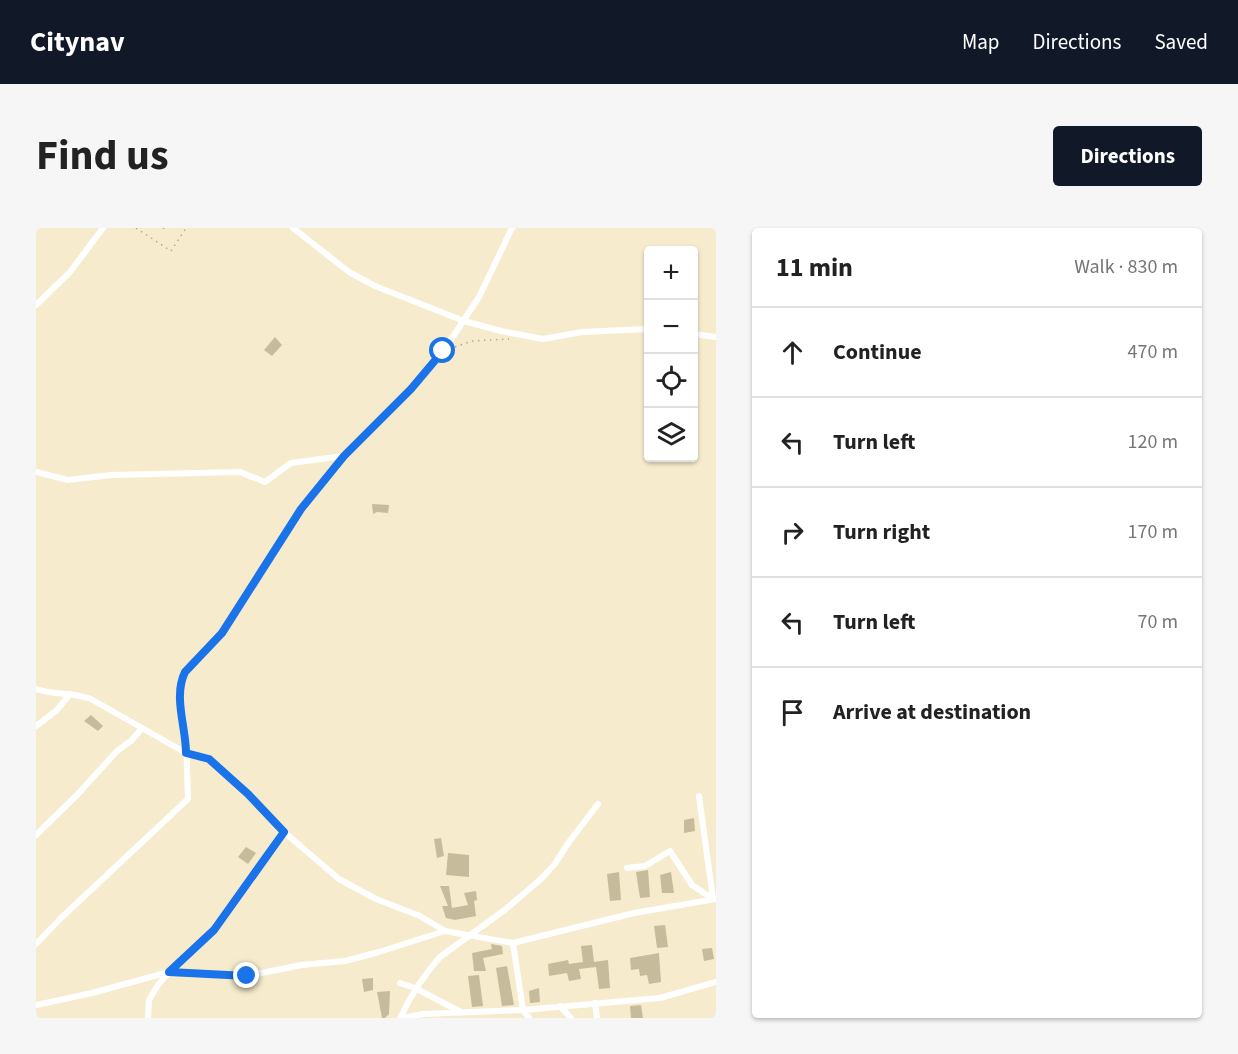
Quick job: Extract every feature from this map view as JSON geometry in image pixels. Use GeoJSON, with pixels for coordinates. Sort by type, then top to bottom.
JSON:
{"type":"FeatureCollection","features":[{"type":"Feature","properties":{"kind":"street"},"geometry":{"type":"LineString","coordinates":[[36,305],[70,272],[103,228]]}},
{"type":"Feature","properties":{"kind":"street"},"geometry":{"type":"LineString","coordinates":[[293,228],[349,272],[375,286],[464,321],[543,339],[582,332],[644,329]]}},
{"type":"Feature","properties":{"kind":"street"},"geometry":{"type":"LineString","coordinates":[[36,944],[188,799],[186,736],[180,695],[185,672],[222,633],[301,509],[344,456],[411,389],[443,351],[479,297],[512,228]]}},
{"type":"Feature","properties":{"kind":"street"},"geometry":{"type":"LineString","coordinates":[[698,335],[716,337]]}},
{"type":"Feature","properties":{"kind":"street"},"geometry":{"type":"LineString","coordinates":[[36,472],[68,480],[111,475],[240,472],[265,482],[291,463],[344,456]]}},
{"type":"Feature","properties":{"kind":"street"},"geometry":{"type":"LineString","coordinates":[[36,689],[58,694],[81,694],[186,753],[209,759],[248,794],[284,832],[339,879],[376,899],[420,916],[446,931],[513,943],[634,913],[714,899]]}},
{"type":"Feature","properties":{"kind":"street"},"geometry":{"type":"LineString","coordinates":[[36,726],[56,711],[69,694]]}},
{"type":"Feature","properties":{"kind":"street"},"geometry":{"type":"LineString","coordinates":[[36,835],[142,728]]}},
{"type":"Feature","properties":{"kind":"street"},"geometry":{"type":"LineString","coordinates":[[699,796],[714,899]]}},
{"type":"Feature","properties":{"kind":"street"},"geometry":{"type":"LineString","coordinates":[[401,1018],[415,988],[440,957],[507,909],[541,879],[554,865],[568,842],[598,804]]}},
{"type":"Feature","properties":{"kind":"street"},"geometry":{"type":"LineString","coordinates":[[148,1018],[149,1000],[169,972],[214,930],[284,832]]}},
{"type":"Feature","properties":{"kind":"street"},"geometry":{"type":"LineString","coordinates":[[627,868],[645,866],[670,851],[692,885],[714,899]]}},
{"type":"Feature","properties":{"kind":"street"},"geometry":{"type":"LineString","coordinates":[[36,1005],[92,993],[169,972],[247,976],[301,965],[345,961],[446,931]]}},
{"type":"Feature","properties":{"kind":"street"},"geometry":{"type":"LineString","coordinates":[[513,943],[523,1010],[530,1018]]}},
{"type":"Feature","properties":{"kind":"street"},"geometry":{"type":"LineString","coordinates":[[401,1018],[423,1014],[523,1010],[669,997],[716,982]]}},
{"type":"Feature","properties":{"kind":"street"},"geometry":{"type":"LineString","coordinates":[[400,983],[415,988],[460,1012]]}},
{"type":"Feature","properties":{"kind":"street"},"geometry":{"type":"LineString","coordinates":[[595,1003],[597,1018]]}},
{"type":"Feature","properties":{"kind":"street"},"geometry":{"type":"LineString","coordinates":[[560,1006],[571,1018]]}},
{"type":"Feature","properties":{"kind":"path"},"geometry":{"type":"LineString","coordinates":[[136,228],[171,251],[186,228]]}},
{"type":"Feature","properties":{"kind":"path"},"geometry":{"type":"LineString","coordinates":[[443,351],[472,341],[510,339],[520,335]]}},
{"type":"Feature","properties":{"kind":"building"},"geometry":{"type":"Polygon","coordinates":[[[275,337],[282,345],[272,356],[264,350],[275,337]]]}},
{"type":"Feature","properties":{"kind":"building"},"geometry":{"type":"Polygon","coordinates":[[[372,504],[389,505],[388,513],[373,514],[372,504]]]}},
{"type":"Feature","properties":{"kind":"building"},"geometry":{"type":"Polygon","coordinates":[[[91,715],[103,726],[98,731],[84,721],[91,715]]]}},
{"type":"Feature","properties":{"kind":"building"},"geometry":{"type":"Polygon","coordinates":[[[694,818],[695,831],[684,833],[684,820],[694,818]]]}},
{"type":"Feature","properties":{"kind":"building"},"geometry":{"type":"Polygon","coordinates":[[[441,838],[444,856],[437,858],[434,839],[441,838]]]}},
{"type":"Feature","properties":{"kind":"building"},"geometry":{"type":"Polygon","coordinates":[[[246,847],[256,853],[248,864],[238,857],[246,847]]]}},
{"type":"Feature","properties":{"kind":"building"},"geometry":{"type":"Polygon","coordinates":[[[448,853],[469,855],[469,877],[446,875],[448,853]]]}},
{"type":"Feature","properties":{"kind":"building"},"geometry":{"type":"Polygon","coordinates":[[[648,870],[650,897],[640,898],[636,872],[648,870]]]}},
{"type":"Feature","properties":{"kind":"building"},"geometry":{"type":"Polygon","coordinates":[[[619,872],[621,900],[610,901],[607,874],[619,872]]]}},
{"type":"Feature","properties":{"kind":"building"},"geometry":{"type":"Polygon","coordinates":[[[671,872],[674,893],[662,893],[660,875],[671,872]]]}},
{"type":"Feature","properties":{"kind":"building"},"geometry":{"type":"Polygon","coordinates":[[[440,886],[449,886],[452,908],[468,905],[464,893],[476,891],[477,900],[474,901],[476,916],[455,920],[446,918],[442,906],[448,906],[440,886]]]}},
{"type":"Feature","properties":{"kind":"building"},"geometry":{"type":"Polygon","coordinates":[[[665,925],[668,947],[657,948],[654,926],[665,925]]]}},
{"type":"Feature","properties":{"kind":"building"},"geometry":{"type":"Polygon","coordinates":[[[491,944],[502,946],[503,954],[483,958],[486,971],[474,971],[472,953],[492,949],[491,944]]]}},
{"type":"Feature","properties":{"kind":"building"},"geometry":{"type":"Polygon","coordinates":[[[592,945],[594,962],[608,960],[610,988],[599,989],[596,967],[579,969],[581,979],[569,981],[567,973],[549,976],[548,964],[568,960],[569,964],[583,962],[581,946],[592,945]]]}},
{"type":"Feature","properties":{"kind":"building"},"geometry":{"type":"Polygon","coordinates":[[[712,948],[714,959],[704,961],[702,949],[712,948]]]}},
{"type":"Feature","properties":{"kind":"building"},"geometry":{"type":"Polygon","coordinates":[[[659,953],[661,982],[649,984],[647,975],[640,976],[639,969],[631,970],[630,958],[659,953]]]}},
{"type":"Feature","properties":{"kind":"building"},"geometry":{"type":"Polygon","coordinates":[[[507,966],[514,1005],[502,1006],[496,968],[507,966]]]}},
{"type":"Feature","properties":{"kind":"building"},"geometry":{"type":"Polygon","coordinates":[[[479,975],[483,1006],[472,1007],[468,976],[479,975]]]}},
{"type":"Feature","properties":{"kind":"building"},"geometry":{"type":"Polygon","coordinates":[[[373,978],[373,990],[364,992],[362,979],[373,978]]]}},
{"type":"Feature","properties":{"kind":"building"},"geometry":{"type":"Polygon","coordinates":[[[539,988],[540,1002],[530,1003],[529,991],[539,988]]]}},
{"type":"Feature","properties":{"kind":"building"},"geometry":{"type":"Polygon","coordinates":[[[390,991],[389,1014],[382,1018],[377,992],[390,991]]]}},
{"type":"Feature","properties":{"kind":"building"},"geometry":{"type":"Polygon","coordinates":[[[641,1005],[643,1018],[631,1018],[630,1006],[641,1005]]]}},
{"type":"Feature","properties":{"kind":"route"},"geometry":{"type":"LineString","coordinates":[[247,976],[169,972],[214,930],[256,868],[284,832],[248,794],[209,759],[186,753],[186,736],[180,707],[182,679],[185,672],[222,633],[301,509],[344,456],[411,389],[443,351]]}}]}
